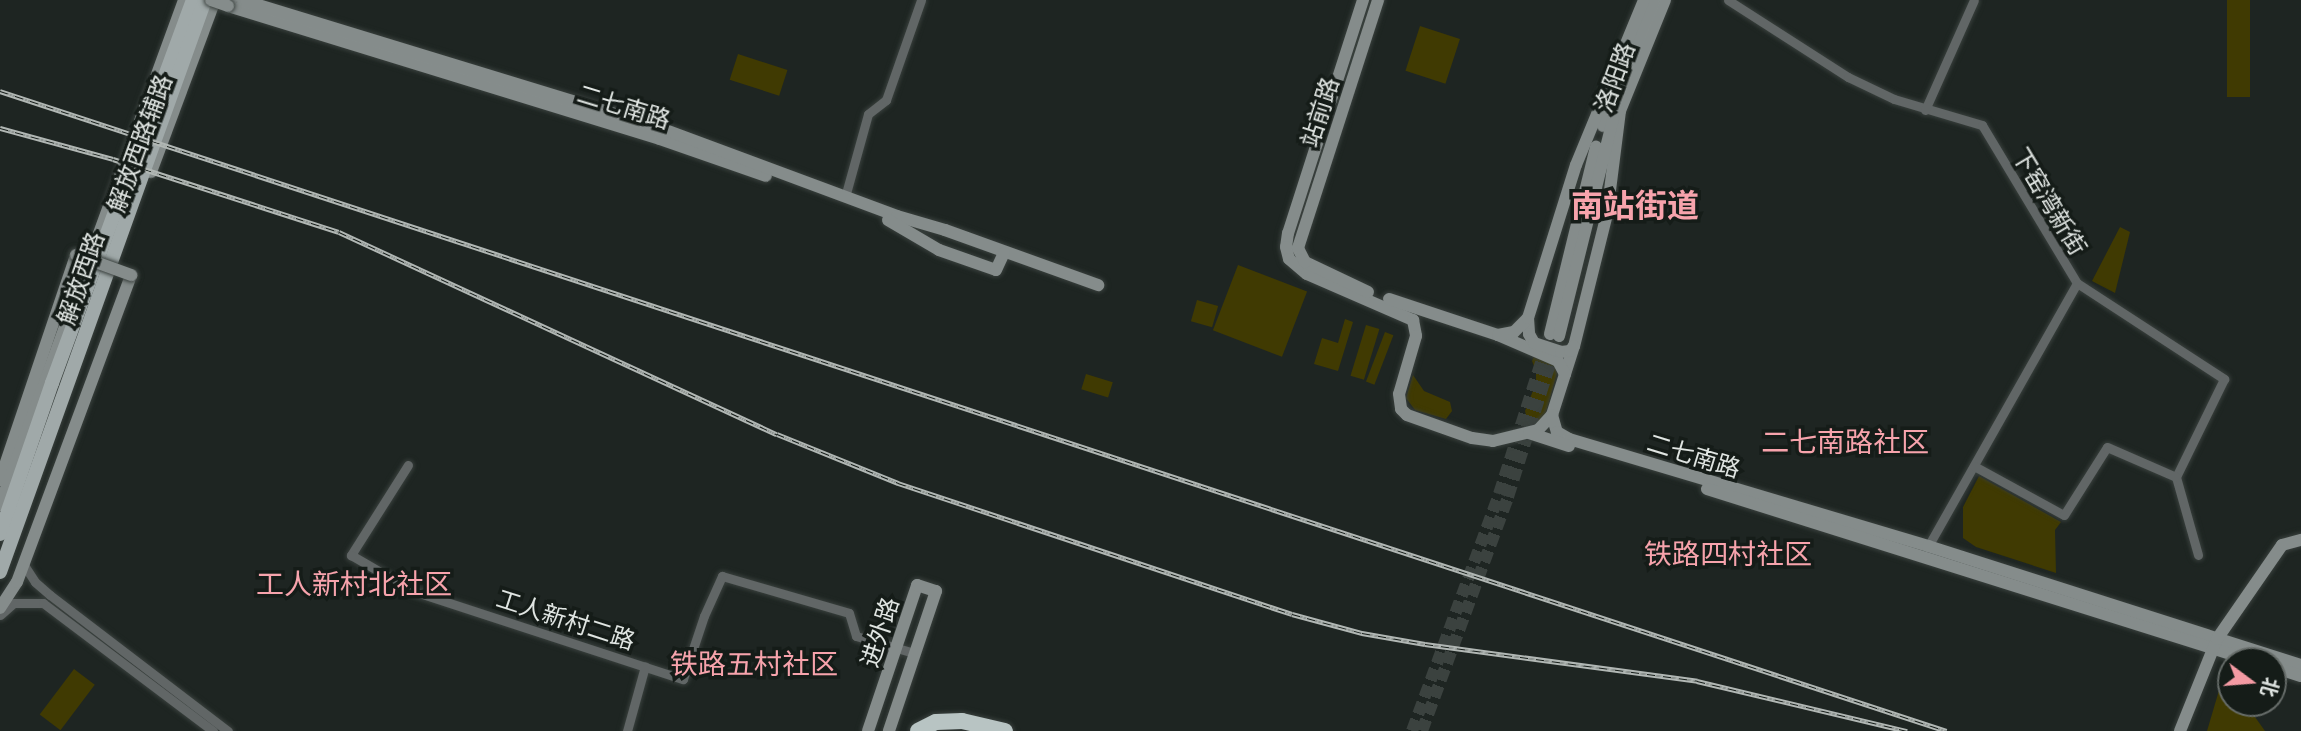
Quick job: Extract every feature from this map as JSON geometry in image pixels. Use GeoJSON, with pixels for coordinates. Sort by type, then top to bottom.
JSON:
{"type":"FeatureCollection","features":[{"type":"Feature","properties":{"kind":"highway"},"geometry":{"type":"LineString","coordinates":[[918,731],[936,722],[962,720],[1005,731]]}},
{"type":"Feature","properties":{"kind":"main road","name":"解放西路辅路"},"geometry":{"type":"LineString","coordinates":[[0,505],[184,0]]}},
{"type":"Feature","properties":{"kind":"main road","name":"解放西路"},"geometry":{"type":"LineString","coordinates":[[0,534],[52,383],[193,0]]}},
{"type":"Feature","properties":{"kind":"main road","name":"解放西路"},"geometry":{"type":"LineString","coordinates":[[0,573],[205,0]]}},
{"type":"Feature","properties":{"kind":"main road","name":"解放西路辅路"},"geometry":{"type":"LineString","coordinates":[[0,573],[213,0]]}},
{"type":"Feature","properties":{"kind":"main road","name":"二七南路"},"geometry":{"type":"LineString","coordinates":[[213,0],[230,3],[660,138],[899,224],[939,250],[996,270],[1004,253]]}},
{"type":"Feature","properties":{"kind":"main road","name":"二七南路"},"geometry":{"type":"LineString","coordinates":[[242,0],[655,127],[845,197],[1098,285]]}},
{"type":"Feature","properties":{"kind":"main road","name":"站前路"},"geometry":{"type":"LineString","coordinates":[[1294,235],[1363,0]]}},
{"type":"Feature","properties":{"kind":"main road","name":"站前路"},"geometry":{"type":"LineString","coordinates":[[1294,235],[1378,0]]}},
{"type":"Feature","properties":{"kind":"main road","name":"洛阳路"},"geometry":{"type":"LineString","coordinates":[[1528,318],[1576,165],[1644,0]]}},
{"type":"Feature","properties":{"kind":"main road","name":"洛阳路"},"geometry":{"type":"LineString","coordinates":[[1654,0],[1600,136],[1555,335],[1607,136],[1663,0]]}},
{"type":"Feature","properties":{"kind":"main road","name":"洛阳路"},"geometry":{"type":"LineString","coordinates":[[1565,374],[1612,192],[1620,111],[1663,0]]}},
{"type":"Feature","properties":{"kind":"main road"},"geometry":{"type":"LineString","coordinates":[[1294,235],[1300,258],[1318,269],[1370,293],[1498,335],[1558,361],[1565,374],[1552,415],[1544,426],[1509,440],[1487,441],[1407,415],[1401,409],[1399,394],[1416,336],[1416,323],[1406,315],[1299,270],[1286,251],[1294,235]]}},
{"type":"Feature","properties":{"kind":"main road"},"geometry":{"type":"LineString","coordinates":[[0,480],[76,255],[131,275],[18,582],[0,608]]}},
{"type":"Feature","properties":{"kind":"main road"},"geometry":{"type":"LineString","coordinates":[[1498,335],[1514,332],[1528,318]]}},
{"type":"Feature","properties":{"kind":"main road"},"geometry":{"type":"LineString","coordinates":[[1528,318],[1529,334],[1534,343],[1561,352],[1570,351],[1574,346]]}},
{"type":"Feature","properties":{"kind":"main road","name":"二七南路"},"geometry":{"type":"LineString","coordinates":[[1552,415],[1557,432],[1569,439],[1928,547],[2222,647]]}},
{"type":"Feature","properties":{"kind":"main road","name":"二七南路"},"geometry":{"type":"LineString","coordinates":[[1529,433],[2215,644],[2301,665]]}},
{"type":"Feature","properties":{"kind":"main road"},"geometry":{"type":"LineString","coordinates":[[2180,731],[2215,644],[2282,545],[2301,540]]}},
{"type":"Feature","properties":{"kind":"main road","name":"进外路"},"geometry":{"type":"LineString","coordinates":[[868,731],[917,585],[936,591],[890,731]]}},
{"type":"Feature","properties":{"kind":"street"},"geometry":{"type":"LineString","coordinates":[[845,197],[869,114],[886,100],[921,0]]}},
{"type":"Feature","properties":{"kind":"street","name":"下窑湾新街"},"geometry":{"type":"LineString","coordinates":[[1728,0],[1849,76],[1925,110],[1961,117],[1982,125],[2077,284],[1928,547]]}},
{"type":"Feature","properties":{"kind":"street"},"geometry":{"type":"LineString","coordinates":[[1925,110],[1974,0]]}},
{"type":"Feature","properties":{"kind":"street"},"geometry":{"type":"LineString","coordinates":[[2077,284],[2224,379],[2176,477],[2198,555]]}},
{"type":"Feature","properties":{"kind":"street"},"geometry":{"type":"LineString","coordinates":[[1974,466],[2064,515],[2107,447],[2176,477]]}},
{"type":"Feature","properties":{"kind":"street","name":"工人新村二路"},"geometry":{"type":"LineString","coordinates":[[408,465],[351,555],[413,591],[683,679],[704,616],[722,576],[849,613],[856,636],[914,653]]}},
{"type":"Feature","properties":{"kind":"street"},"geometry":{"type":"LineString","coordinates":[[24,565],[35,582],[50,595],[228,731]]}},
{"type":"Feature","properties":{"kind":"street"},"geometry":{"type":"LineString","coordinates":[[0,615],[14,603],[31,600],[43,603],[213,731]]}},
{"type":"Feature","properties":{"kind":"street"},"geometry":{"type":"LineString","coordinates":[[627,731],[645,666]]}},
{"type":"Feature","properties":{"kind":"shaded area"},"geometry":{"type":"Polygon","coordinates":[[[2227,0],[2250,0],[2250,97],[2227,97],[2227,0]]]}},
{"type":"Feature","properties":{"kind":"shaded area"},"geometry":{"type":"Polygon","coordinates":[[[1420,26],[1460,39],[1445,84],[1405,71],[1420,26]]]}},
{"type":"Feature","properties":{"kind":"shaded area"},"geometry":{"type":"Polygon","coordinates":[[[738,54],[787,70],[779,96],[730,80],[738,54]]]}},
{"type":"Feature","properties":{"kind":"shaded area"},"geometry":{"type":"Polygon","coordinates":[[[2120,227],[2130,232],[2115,293],[2092,281],[2120,227]]]}},
{"type":"Feature","properties":{"kind":"shaded area"},"geometry":{"type":"Polygon","coordinates":[[[1238,265],[1307,292],[1282,357],[1213,330],[1238,265]]]}},
{"type":"Feature","properties":{"kind":"shaded area"},"geometry":{"type":"Polygon","coordinates":[[[1197,300],[1218,306],[1212,327],[1191,321],[1197,300]]]}},
{"type":"Feature","properties":{"kind":"shaded area"},"geometry":{"type":"Polygon","coordinates":[[[1345,319],[1353,322],[1338,371],[1314,364],[1322,338],[1338,343],[1345,319]]]}},
{"type":"Feature","properties":{"kind":"shaded area"},"geometry":{"type":"Polygon","coordinates":[[[1366,325],[1379,329],[1364,380],[1351,376],[1366,325]]]}},
{"type":"Feature","properties":{"kind":"shaded area"},"geometry":{"type":"Polygon","coordinates":[[[1385,332],[1393,335],[1374,385],[1366,381],[1385,332]]]}},
{"type":"Feature","properties":{"kind":"shaded area"},"geometry":{"type":"Polygon","coordinates":[[[1534,356],[1552,361],[1557,373],[1545,416],[1539,424],[1527,419],[1525,411],[1536,383],[1536,371],[1532,361],[1534,356]]]}},
{"type":"Feature","properties":{"kind":"shaded area"},"geometry":{"type":"Polygon","coordinates":[[[1086,374],[1113,382],[1108,397],[1081,389],[1086,374]]]}},
{"type":"Feature","properties":{"kind":"shaded area"},"geometry":{"type":"Polygon","coordinates":[[[1413,375],[1424,391],[1450,402],[1452,411],[1446,419],[1415,410],[1406,398],[1413,375]]]}},
{"type":"Feature","properties":{"kind":"shaded area"},"geometry":{"type":"Polygon","coordinates":[[[1979,476],[2061,522],[2055,530],[2056,573],[1976,547],[1963,538],[1963,507],[1979,476]]]}},
{"type":"Feature","properties":{"kind":"shaded area"},"geometry":{"type":"Polygon","coordinates":[[[74,669],[95,685],[60,730],[40,715],[74,669]]]}},
{"type":"Feature","properties":{"kind":"shaded area"},"geometry":{"type":"Polygon","coordinates":[[[2217,697],[2217,717],[2255,717],[2265,731],[2207,731],[2217,697]]]}},
{"type":"Feature","properties":{"kind":"tunnel"},"geometry":{"type":"LineString","coordinates":[[1412,731],[1499,494],[1550,334]]}},
{"type":"Feature","properties":{"kind":"tunnel"},"geometry":{"type":"LineString","coordinates":[[1422,731],[1508,497],[1555,348]]}},
{"type":"Feature","properties":{"kind":"railway"},"geometry":{"type":"LineString","coordinates":[[0,91],[1946,731]]}},
{"type":"Feature","properties":{"kind":"railway"},"geometry":{"type":"LineString","coordinates":[[0,128],[113,159],[339,232],[777,434],[898,483],[1292,614],[1362,633],[1425,644],[1697,681],[1907,731]]}},
{"type":"Feature","properties":{"kind":"district","name":"南站街道"},"geometry":{"type":"Point","coordinates":[1635,205]}},
{"type":"Feature","properties":{"kind":"district","name":"二七南路社区"},"geometry":{"type":"Point","coordinates":[1845,442]}},
{"type":"Feature","properties":{"kind":"district","name":"铁路四村社区"},"geometry":{"type":"Point","coordinates":[1728,554]}},
{"type":"Feature","properties":{"kind":"district","name":"工人新村北社区"},"geometry":{"type":"Point","coordinates":[354,584]}},
{"type":"Feature","properties":{"kind":"district","name":"铁路五村社区"},"geometry":{"type":"Point","coordinates":[754,664]}}]}
